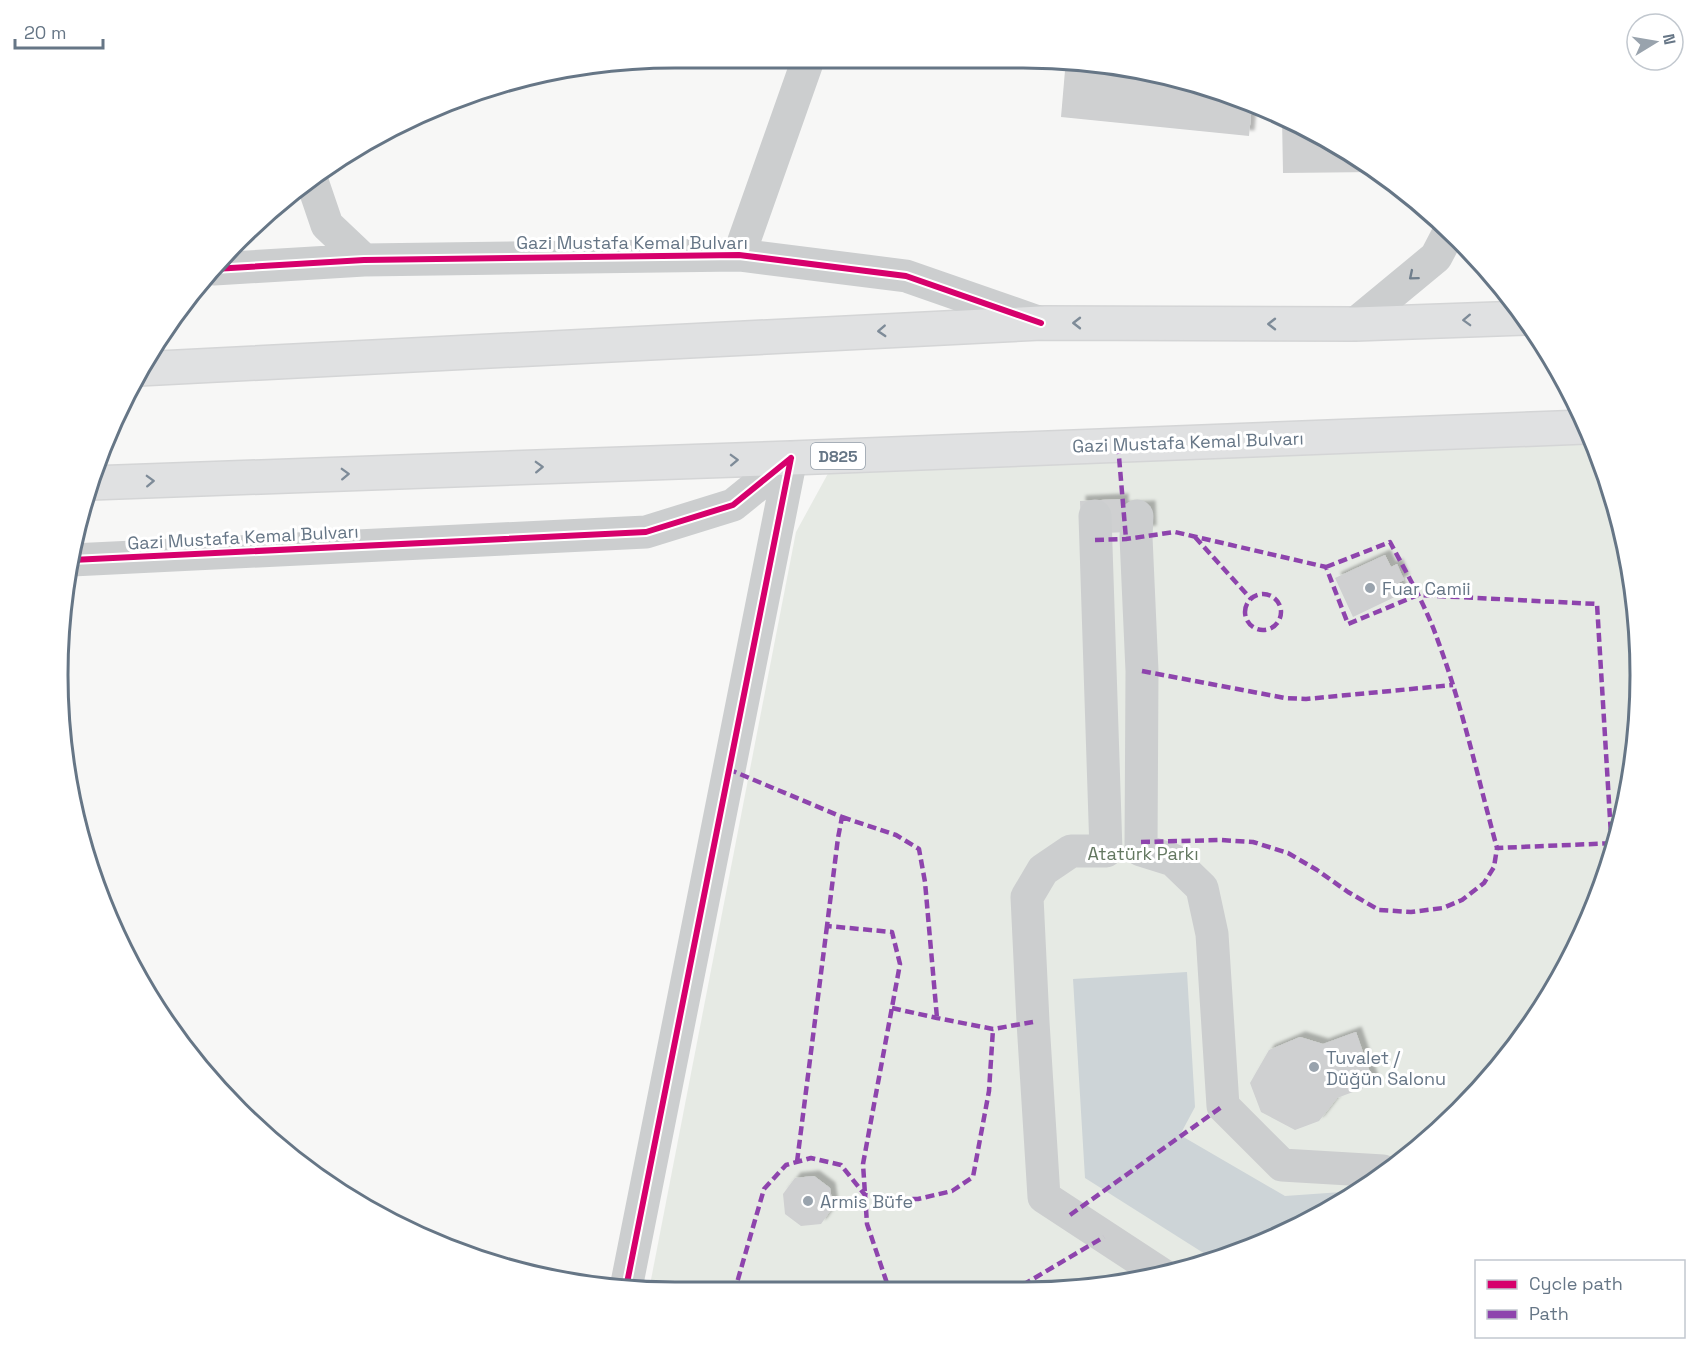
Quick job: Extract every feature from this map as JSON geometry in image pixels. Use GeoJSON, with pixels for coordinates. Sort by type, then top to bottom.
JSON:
{"type":"FeatureCollection","features":[{"type":"Feature","properties":{"kind":"highway","name":"Gazi Mustafa Kemal Bulvarı"},"geometry":{"type":"LineString","coordinates":[[151,368],[1041,322],[1355,324],[1514,318]]}},
{"type":"Feature","properties":{"kind":"highway","name":"Gazi Mustafa Kemal Bulvarı"},"geometry":{"type":"LineString","coordinates":[[99,483],[1576,427]]}},
{"type":"Feature","properties":{"kind":"street"},"geometry":{"type":"LineString","coordinates":[[739,255],[805,68]]}},
{"type":"Feature","properties":{"kind":"street"},"geometry":{"type":"LineString","coordinates":[[314,187],[327,225],[364,260]]}},
{"type":"Feature","properties":{"kind":"street"},"geometry":{"type":"LineString","coordinates":[[1355,324],[1436,257],[1445,239]]}},
{"type":"Feature","properties":{"kind":"street","name":"Gazi Mustafa Kemal Bulvarı"},"geometry":{"type":"LineString","coordinates":[[223,268],[364,260],[739,255],[906,276],[1041,322]]}},
{"type":"Feature","properties":{"kind":"street"},"geometry":{"type":"LineString","coordinates":[[628,1280],[791,458]]}},
{"type":"Feature","properties":{"kind":"street","name":"Gazi Mustafa Kemal Bulvarı"},"geometry":{"type":"LineString","coordinates":[[78,560],[646,532],[733,506],[791,458]]}},
{"type":"Feature","properties":{"kind":"street"},"geometry":{"type":"LineString","coordinates":[[1095,516],[1106,850]]}},
{"type":"Feature","properties":{"kind":"street"},"geometry":{"type":"LineString","coordinates":[[1137,516],[1142,671],[1141,850]]}},
{"type":"Feature","properties":{"kind":"street"},"geometry":{"type":"LineString","coordinates":[[1152,1268],[1044,1197],[1028,897],[1043,870],[1071,851],[1141,850],[1173,860],[1202,888],[1212,934],[1223,1106],[1282,1165],[1373,1170]]}},
{"type":"Feature","properties":{"kind":"green space","name":"Atatürk Parkı"},"geometry":{"type":"Polygon","coordinates":[[[1578,430],[1609,518],[1624,596],[1630,675],[1628,715],[1618,794],[1597,870],[1567,944],[1527,1013],[1479,1076],[1452,1105],[1423,1132],[1360,1180],[1291,1220],[1217,1250],[1141,1271],[1062,1281],[1022,1282],[651,1281],[796,532],[831,468],[1578,430]]]}},
{"type":"Feature","properties":{"kind":"shaded area"},"geometry":{"type":"Polygon","coordinates":[[[1187,972],[1195,1107],[1180,1135],[1285,1196],[1340,1192],[1291,1220],[1205,1254],[1085,1178],[1073,979],[1187,972]]]}},
{"type":"Feature","properties":{"kind":"building"},"geometry":{"type":"Polygon","coordinates":[[[1065,69],[1141,79],[1179,88],[1251,113],[1249,136],[1061,117],[1065,69]]]}},
{"type":"Feature","properties":{"kind":"building"},"geometry":{"type":"Polygon","coordinates":[[[1282,126],[1326,149],[1363,172],[1283,173],[1282,126]]]}},
{"type":"Feature","properties":{"kind":"building"},"geometry":{"type":"Polygon","coordinates":[[[1123,499],[1123,507],[1150,506],[1151,531],[1081,534],[1080,501],[1123,499]]]}},
{"type":"Feature","properties":{"kind":"building","name":"Fuar Camii"},"geometry":{"type":"Polygon","coordinates":[[[1385,555],[1391,567],[1397,564],[1404,580],[1398,583],[1403,593],[1353,617],[1335,578],[1385,555]]]}},
{"type":"Feature","properties":{"kind":"building","name":"Tuvalet / Düğün Salonu"},"geometry":{"type":"Polygon","coordinates":[[[1356,1032],[1374,1084],[1337,1098],[1319,1121],[1295,1130],[1261,1112],[1250,1083],[1269,1050],[1300,1037],[1323,1044],[1356,1032]]]}},
{"type":"Feature","properties":{"kind":"building","name":"Armis Büfe"},"geometry":{"type":"Polygon","coordinates":[[[814,1176],[830,1188],[833,1207],[821,1224],[801,1226],[785,1214],[783,1194],[795,1178],[814,1176]]]}},
{"type":"Feature","properties":{"kind":"marked path"},"geometry":{"type":"LineString","coordinates":[[1118,445],[1126,539]]}},
{"type":"Feature","properties":{"kind":"marked path"},"geometry":{"type":"LineString","coordinates":[[1095,540],[1126,539],[1175,532],[1326,567],[1348,624],[1418,595],[1597,604],[1610,826]]}},
{"type":"Feature","properties":{"kind":"marked path"},"geometry":{"type":"LineString","coordinates":[[1195,537],[1251,599]]}},
{"type":"Feature","properties":{"kind":"marked path"},"geometry":{"type":"LineString","coordinates":[[1326,567],[1390,542],[1428,615],[1447,666],[1497,848],[1605,843]]}},
{"type":"Feature","properties":{"kind":"marked path"},"geometry":{"type":"LineString","coordinates":[[1263,594],[1276,599],[1281,612],[1276,625],[1263,630],[1250,625],[1245,612],[1250,599],[1263,594]]}},
{"type":"Feature","properties":{"kind":"marked path"},"geometry":{"type":"LineString","coordinates":[[1142,671],[1285,698],[1306,699],[1453,685]]}},
{"type":"Feature","properties":{"kind":"marked path"},"geometry":{"type":"LineString","coordinates":[[728,769],[842,817],[827,926],[892,932],[900,964],[863,1164],[867,1224],[887,1282]]}},
{"type":"Feature","properties":{"kind":"marked path"},"geometry":{"type":"LineString","coordinates":[[842,817],[896,835],[919,849],[925,882],[937,1018]]}},
{"type":"Feature","properties":{"kind":"marked path"},"geometry":{"type":"LineString","coordinates":[[1141,842],[1220,840],[1253,842],[1288,853],[1379,910],[1411,912],[1443,908],[1462,900],[1484,883],[1494,867],[1497,848]]}},
{"type":"Feature","properties":{"kind":"marked path"},"geometry":{"type":"LineString","coordinates":[[797,1162],[827,926]]}},
{"type":"Feature","properties":{"kind":"marked path"},"geometry":{"type":"LineString","coordinates":[[892,1008],[993,1029],[1033,1022]]}},
{"type":"Feature","properties":{"kind":"marked path"},"geometry":{"type":"LineString","coordinates":[[737,1282],[764,1189],[786,1165],[811,1158],[841,1165],[865,1195],[894,1199],[918,1199],[952,1191],[973,1177],[989,1091],[993,1029]]}},
{"type":"Feature","properties":{"kind":"marked path"},"geometry":{"type":"LineString","coordinates":[[1070,1215],[1223,1106]]}},
{"type":"Feature","properties":{"kind":"marked path"},"geometry":{"type":"LineString","coordinates":[[1028,1282],[1104,1237]]}},
{"type":"Feature","properties":{"kind":"cycle path"},"geometry":{"type":"LineString","coordinates":[[223,268],[364,260],[739,255],[906,276],[1041,323]]}},
{"type":"Feature","properties":{"kind":"cycle path"},"geometry":{"type":"LineString","coordinates":[[78,560],[646,532],[733,505],[791,458]]}},
{"type":"Feature","properties":{"kind":"cycle path"},"geometry":{"type":"LineString","coordinates":[[628,1280],[791,458]]}},
{"type":"Feature","properties":{"kind":"place","name":"Fuar Camii"},"geometry":{"type":"Point","coordinates":[1370,588]}},
{"type":"Feature","properties":{"kind":"place","name":"Tuvalet / Düğün Salonu"},"geometry":{"type":"Point","coordinates":[1314,1067]}},
{"type":"Feature","properties":{"kind":"place","name":"Armis Büfe"},"geometry":{"type":"Point","coordinates":[808,1201]}}]}
